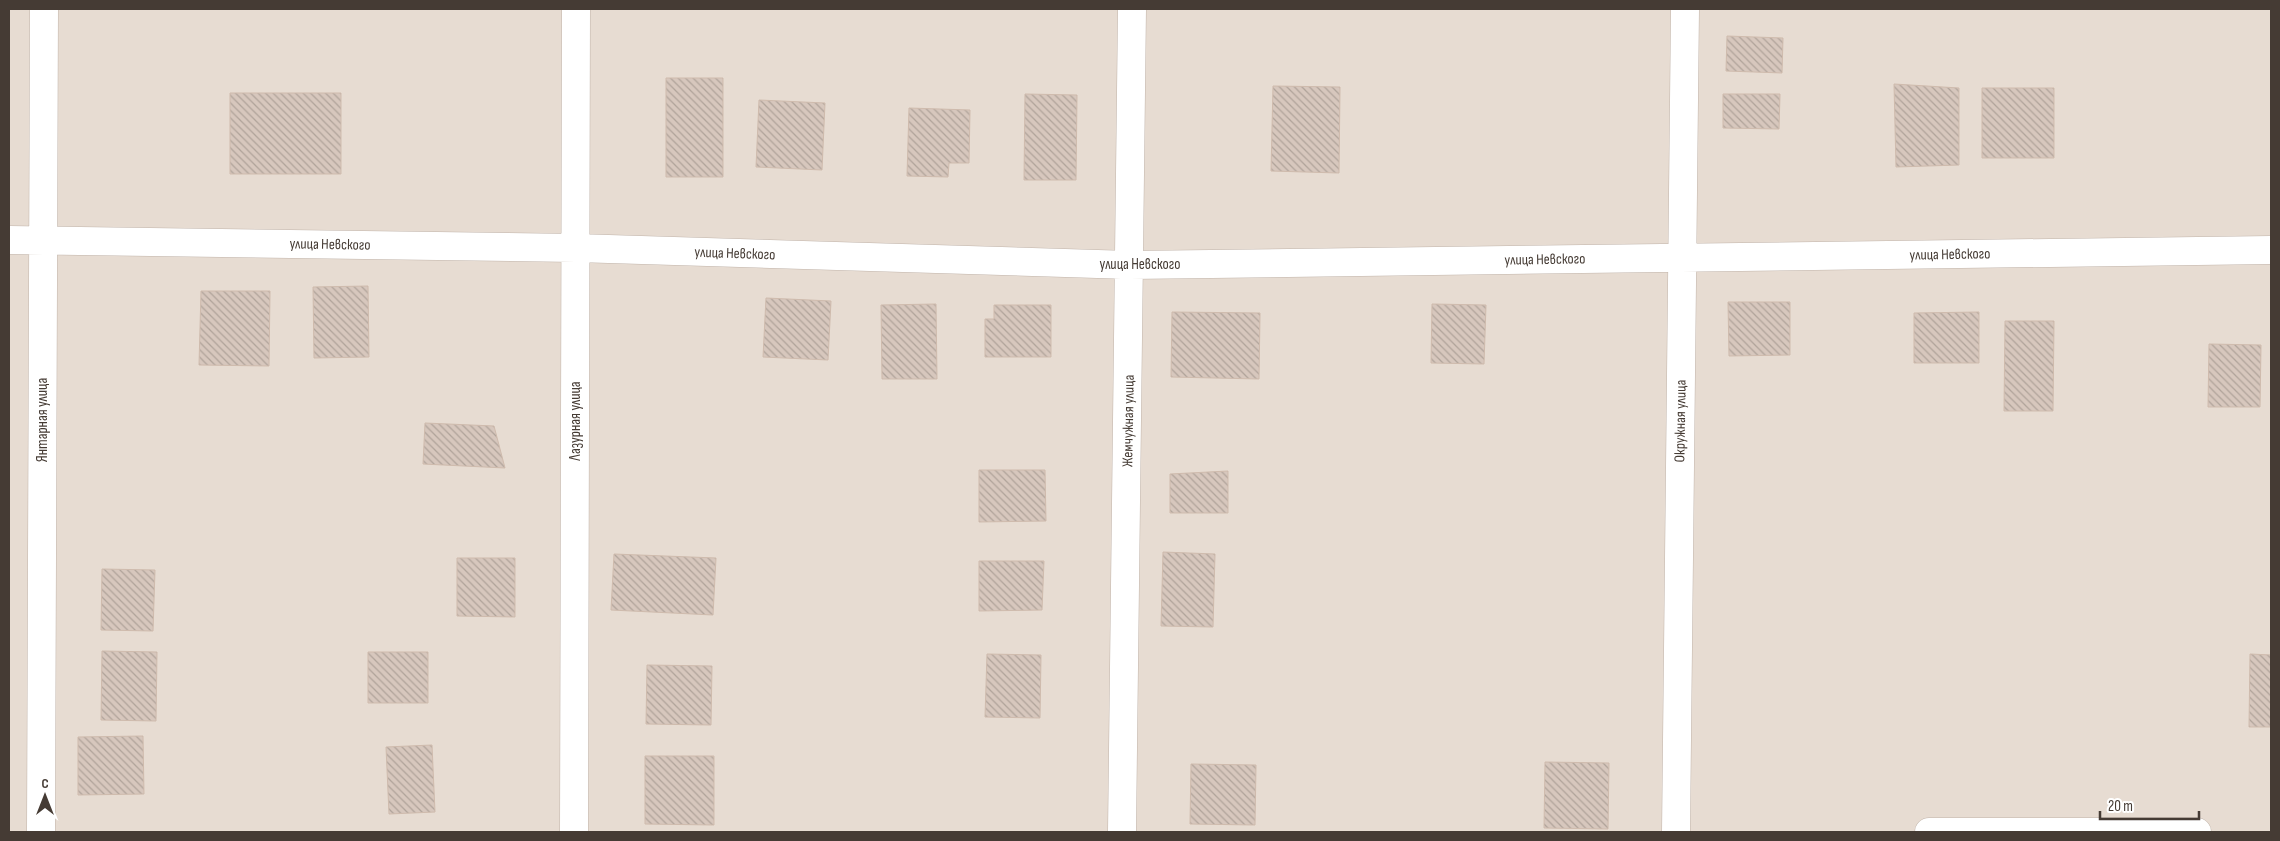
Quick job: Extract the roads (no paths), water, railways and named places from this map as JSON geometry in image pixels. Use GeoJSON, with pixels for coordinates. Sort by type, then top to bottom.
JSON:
{"type":"FeatureCollection","features":[{"type":"Feature","properties":{"kind":"street","name":"Янтарная улица"},"geometry":{"type":"LineString","coordinates":[[41,832],[44,9]]}},
{"type":"Feature","properties":{"kind":"street","name":"Лазурная улица"},"geometry":{"type":"LineString","coordinates":[[574,832],[576,9]]}},
{"type":"Feature","properties":{"kind":"street","name":"Жемчужная улица"},"geometry":{"type":"LineString","coordinates":[[1122,832],[1132,9]]}},
{"type":"Feature","properties":{"kind":"street","name":"Окружная улица"},"geometry":{"type":"LineString","coordinates":[[1676,832],[1685,9]]}},
{"type":"Feature","properties":{"kind":"street","name":"улица Невского"},"geometry":{"type":"LineString","coordinates":[[9,240],[576,248],[1130,265],[2271,250]]}},
{"type":"Feature","properties":{"kind":"street"},"geometry":{"type":"LineString","coordinates":[[1929,832],[2197,832]]}}]}
